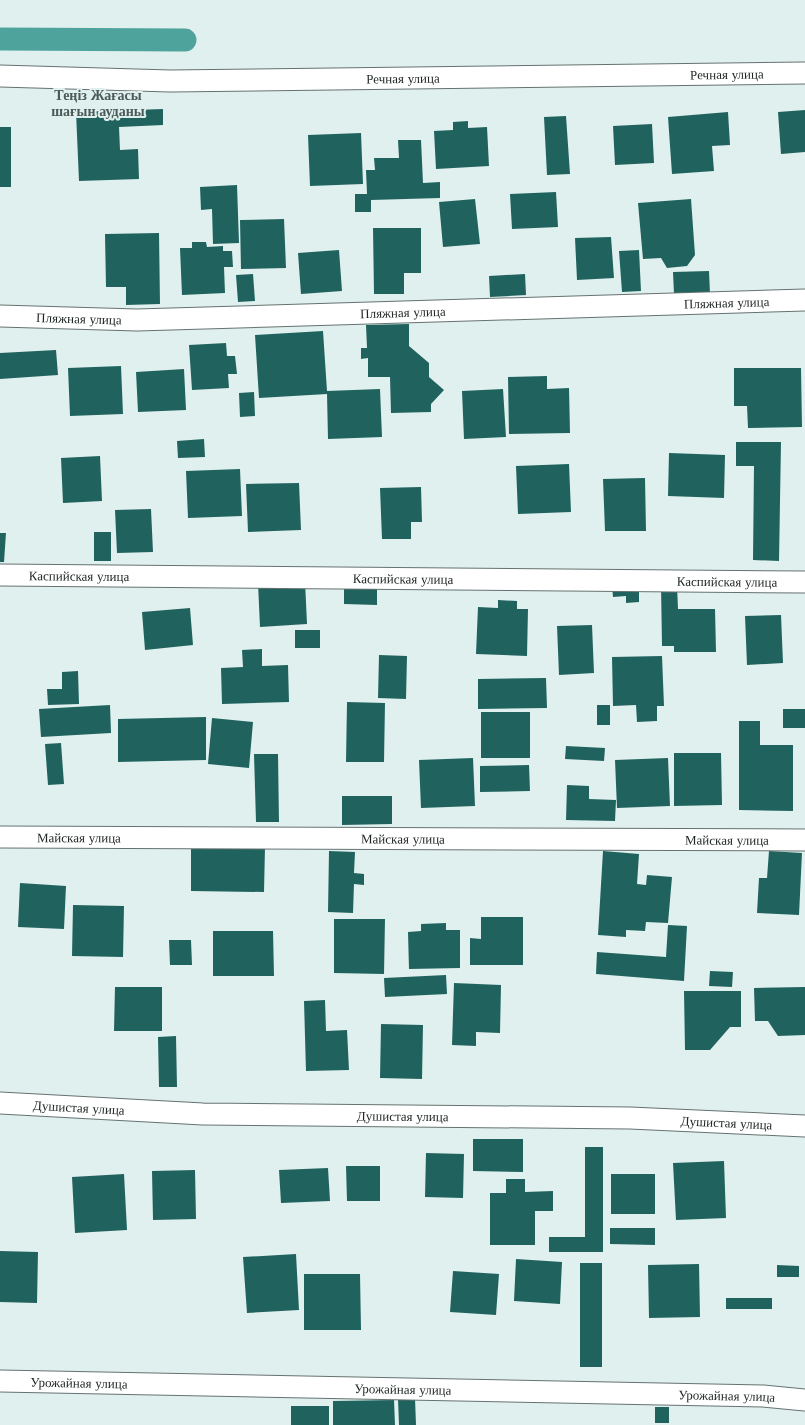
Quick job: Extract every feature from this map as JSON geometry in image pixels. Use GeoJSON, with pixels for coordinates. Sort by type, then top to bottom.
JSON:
{"type":"FeatureCollection","features":[{"type":"Feature","properties":{"kind":"street","name":"Речная улица"},"geometry":{"type":"LineString","coordinates":[[0,76],[170,81],[805,73]]}},
{"type":"Feature","properties":{"kind":"street","name":"Пляжная улица"},"geometry":{"type":"LineString","coordinates":[[0,316],[137,320],[805,300]]}},
{"type":"Feature","properties":{"kind":"street","name":"Каспийская улица"},"geometry":{"type":"LineString","coordinates":[[0,575],[805,582]]}},
{"type":"Feature","properties":{"kind":"street","name":"Майская улица"},"geometry":{"type":"LineString","coordinates":[[0,837],[805,840]]}},
{"type":"Feature","properties":{"kind":"street","name":"Душистая улица"},"geometry":{"type":"LineString","coordinates":[[0,1103],[203,1114],[630,1118],[805,1126]]}},
{"type":"Feature","properties":{"kind":"street","name":"Урожайная улица"},"geometry":{"type":"LineString","coordinates":[[0,1381],[763,1396],[805,1400]]}},
{"type":"Feature","properties":{"kind":"building"},"geometry":{"type":"Polygon","coordinates":[[[163,109],[163,125],[119,127],[120,150],[138,149],[139,179],[79,181],[76,112],[163,109]]]}},
{"type":"Feature","properties":{"kind":"building"},"geometry":{"type":"Polygon","coordinates":[[[805,110],[805,152],[781,154],[778,112],[805,110]]]}},
{"type":"Feature","properties":{"kind":"building"},"geometry":{"type":"Polygon","coordinates":[[[728,112],[730,145],[712,146],[714,171],[672,174],[668,117],[728,112]]]}},
{"type":"Feature","properties":{"kind":"building"},"geometry":{"type":"Polygon","coordinates":[[[566,116],[570,174],[547,175],[544,117],[566,116]]]}},
{"type":"Feature","properties":{"kind":"building"},"geometry":{"type":"Polygon","coordinates":[[[468,121],[468,128],[487,127],[489,166],[436,169],[434,131],[453,130],[453,122],[468,121]]]}},
{"type":"Feature","properties":{"kind":"building"},"geometry":{"type":"Polygon","coordinates":[[[652,124],[654,163],[615,165],[613,126],[652,124]]]}},
{"type":"Feature","properties":{"kind":"building"},"geometry":{"type":"Polygon","coordinates":[[[0,127],[11,127],[11,187],[0,187],[0,127]]]}},
{"type":"Feature","properties":{"kind":"building"},"geometry":{"type":"Polygon","coordinates":[[[361,133],[363,184],[310,186],[308,135],[361,133]]]}},
{"type":"Feature","properties":{"kind":"building"},"geometry":{"type":"Polygon","coordinates":[[[398,140],[421,140],[423,183],[440,182],[440,198],[371,200],[371,212],[355,212],[355,194],[367,194],[366,170],[375,170],[374,158],[399,158],[398,140]]]}},
{"type":"Feature","properties":{"kind":"building"},"geometry":{"type":"Polygon","coordinates":[[[237,185],[239,243],[213,244],[212,209],[201,210],[200,187],[237,185]]]}},
{"type":"Feature","properties":{"kind":"building"},"geometry":{"type":"Polygon","coordinates":[[[556,192],[558,227],[512,229],[510,194],[556,192]]]}},
{"type":"Feature","properties":{"kind":"building"},"geometry":{"type":"Polygon","coordinates":[[[475,199],[480,244],[443,247],[439,202],[475,199]]]}},
{"type":"Feature","properties":{"kind":"building"},"geometry":{"type":"Polygon","coordinates":[[[691,199],[695,255],[687,266],[667,268],[661,258],[643,259],[638,203],[691,199]]]}},
{"type":"Feature","properties":{"kind":"building"},"geometry":{"type":"Polygon","coordinates":[[[284,219],[286,268],[241,269],[240,220],[284,219]]]}},
{"type":"Feature","properties":{"kind":"building"},"geometry":{"type":"Polygon","coordinates":[[[373,228],[421,228],[421,273],[404,273],[404,294],[374,294],[373,228]]]}},
{"type":"Feature","properties":{"kind":"building"},"geometry":{"type":"Polygon","coordinates":[[[159,233],[160,304],[126,305],[126,287],[106,287],[105,234],[159,233]]]}},
{"type":"Feature","properties":{"kind":"building"},"geometry":{"type":"Polygon","coordinates":[[[611,237],[614,278],[577,280],[575,238],[611,237]]]}},
{"type":"Feature","properties":{"kind":"building"},"geometry":{"type":"Polygon","coordinates":[[[192,242],[206,242],[207,247],[223,246],[223,251],[232,251],[233,267],[224,267],[225,293],[182,295],[180,248],[192,248],[192,242]]]}},
{"type":"Feature","properties":{"kind":"building"},"geometry":{"type":"Polygon","coordinates":[[[339,250],[342,291],[301,294],[298,253],[339,250]]]}},
{"type":"Feature","properties":{"kind":"building"},"geometry":{"type":"Polygon","coordinates":[[[639,250],[641,291],[622,292],[619,251],[639,250]]]}},
{"type":"Feature","properties":{"kind":"building"},"geometry":{"type":"Polygon","coordinates":[[[709,271],[710,294],[674,294],[673,272],[709,271]]]}},
{"type":"Feature","properties":{"kind":"building"},"geometry":{"type":"Polygon","coordinates":[[[253,274],[255,301],[238,302],[236,275],[253,274]]]}},
{"type":"Feature","properties":{"kind":"building"},"geometry":{"type":"Polygon","coordinates":[[[525,274],[526,295],[490,297],[489,276],[525,274]]]}},
{"type":"Feature","properties":{"kind":"building"},"geometry":{"type":"Polygon","coordinates":[[[409,324],[409,346],[429,363],[429,377],[444,390],[431,404],[431,412],[391,413],[390,377],[368,377],[368,358],[361,359],[361,348],[367,348],[366,325],[409,324]]]}},
{"type":"Feature","properties":{"kind":"building"},"geometry":{"type":"Polygon","coordinates":[[[323,331],[327,391],[380,389],[382,437],[328,439],[327,394],[259,398],[255,335],[323,331]]]}},
{"type":"Feature","properties":{"kind":"building"},"geometry":{"type":"Polygon","coordinates":[[[226,343],[227,356],[235,356],[237,374],[228,374],[229,388],[192,390],[189,345],[226,343]]]}},
{"type":"Feature","properties":{"kind":"building"},"geometry":{"type":"Polygon","coordinates":[[[56,350],[58,375],[0,379],[0,353],[56,350]]]}},
{"type":"Feature","properties":{"kind":"building"},"geometry":{"type":"Polygon","coordinates":[[[121,366],[123,414],[70,416],[68,368],[121,366]]]}},
{"type":"Feature","properties":{"kind":"building"},"geometry":{"type":"Polygon","coordinates":[[[734,368],[801,368],[802,427],[748,428],[747,406],[734,406],[734,368]]]}},
{"type":"Feature","properties":{"kind":"building"},"geometry":{"type":"Polygon","coordinates":[[[184,369],[186,410],[138,412],[136,372],[184,369]]]}},
{"type":"Feature","properties":{"kind":"building"},"geometry":{"type":"Polygon","coordinates":[[[547,376],[547,389],[569,388],[570,433],[509,434],[508,377],[547,376]]]}},
{"type":"Feature","properties":{"kind":"building"},"geometry":{"type":"Polygon","coordinates":[[[503,389],[506,437],[464,439],[462,391],[503,389]]]}},
{"type":"Feature","properties":{"kind":"building"},"geometry":{"type":"Polygon","coordinates":[[[254,392],[255,416],[240,417],[239,393],[254,392]]]}},
{"type":"Feature","properties":{"kind":"building"},"geometry":{"type":"Polygon","coordinates":[[[204,439],[205,457],[178,458],[177,441],[204,439]]]}},
{"type":"Feature","properties":{"kind":"building"},"geometry":{"type":"Polygon","coordinates":[[[736,442],[781,442],[779,561],[753,560],[754,466],[736,466],[736,442]]]}},
{"type":"Feature","properties":{"kind":"building"},"geometry":{"type":"Polygon","coordinates":[[[669,453],[725,455],[724,498],[668,496],[669,453]]]}},
{"type":"Feature","properties":{"kind":"building"},"geometry":{"type":"Polygon","coordinates":[[[100,456],[102,501],[63,503],[61,458],[100,456]]]}},
{"type":"Feature","properties":{"kind":"building"},"geometry":{"type":"Polygon","coordinates":[[[569,464],[571,512],[518,514],[516,466],[569,464]]]}},
{"type":"Feature","properties":{"kind":"building"},"geometry":{"type":"Polygon","coordinates":[[[240,469],[242,516],[188,518],[186,471],[240,469]]]}},
{"type":"Feature","properties":{"kind":"building"},"geometry":{"type":"Polygon","coordinates":[[[645,478],[646,531],[605,531],[603,479],[645,478]]]}},
{"type":"Feature","properties":{"kind":"building"},"geometry":{"type":"Polygon","coordinates":[[[299,483],[301,530],[248,532],[246,484],[299,483]]]}},
{"type":"Feature","properties":{"kind":"building"},"geometry":{"type":"Polygon","coordinates":[[[421,487],[422,522],[411,522],[411,539],[382,539],[380,488],[421,487]]]}},
{"type":"Feature","properties":{"kind":"building"},"geometry":{"type":"Polygon","coordinates":[[[151,509],[153,552],[117,553],[115,510],[151,509]]]}},
{"type":"Feature","properties":{"kind":"building"},"geometry":{"type":"Polygon","coordinates":[[[94,532],[111,532],[111,561],[94,561],[94,532]]]}},
{"type":"Feature","properties":{"kind":"building"},"geometry":{"type":"Polygon","coordinates":[[[0,533],[6,533],[4,562],[0,562],[0,533]]]}},
{"type":"Feature","properties":{"kind":"building"},"geometry":{"type":"Polygon","coordinates":[[[305,581],[307,624],[260,627],[258,583],[305,581]]]}},
{"type":"Feature","properties":{"kind":"building"},"geometry":{"type":"Polygon","coordinates":[[[344,583],[377,583],[377,605],[344,604],[344,583]]]}},
{"type":"Feature","properties":{"kind":"building"},"geometry":{"type":"Polygon","coordinates":[[[612,585],[639,585],[639,602],[626,603],[626,596],[613,597],[612,585]]]}},
{"type":"Feature","properties":{"kind":"building"},"geometry":{"type":"Polygon","coordinates":[[[661,585],[677,585],[678,609],[715,609],[716,652],[674,652],[674,646],[662,646],[661,585]]]}},
{"type":"Feature","properties":{"kind":"building"},"geometry":{"type":"Polygon","coordinates":[[[498,600],[517,601],[517,609],[528,609],[527,656],[476,654],[478,607],[498,608],[498,600]]]}},
{"type":"Feature","properties":{"kind":"building"},"geometry":{"type":"Polygon","coordinates":[[[190,608],[193,645],[145,650],[142,612],[190,608]]]}},
{"type":"Feature","properties":{"kind":"building"},"geometry":{"type":"Polygon","coordinates":[[[781,615],[783,663],[747,665],[745,616],[781,615]]]}},
{"type":"Feature","properties":{"kind":"building"},"geometry":{"type":"Polygon","coordinates":[[[592,625],[594,673],[559,675],[557,626],[592,625]]]}},
{"type":"Feature","properties":{"kind":"building"},"geometry":{"type":"Polygon","coordinates":[[[295,630],[320,630],[320,648],[295,648],[295,630]]]}},
{"type":"Feature","properties":{"kind":"building"},"geometry":{"type":"Polygon","coordinates":[[[262,649],[262,666],[288,665],[289,702],[222,704],[221,668],[243,667],[242,650],[262,649]]]}},
{"type":"Feature","properties":{"kind":"building"},"geometry":{"type":"Polygon","coordinates":[[[379,655],[407,656],[406,699],[378,698],[379,655]]]}},
{"type":"Feature","properties":{"kind":"building"},"geometry":{"type":"Polygon","coordinates":[[[662,656],[664,706],[657,706],[657,721],[637,722],[636,705],[613,706],[612,657],[662,656]]]}},
{"type":"Feature","properties":{"kind":"building"},"geometry":{"type":"Polygon","coordinates":[[[78,671],[79,704],[48,705],[47,689],[62,689],[62,672],[78,671]]]}},
{"type":"Feature","properties":{"kind":"building"},"geometry":{"type":"Polygon","coordinates":[[[546,678],[547,708],[478,709],[478,679],[546,678]]]}},
{"type":"Feature","properties":{"kind":"building"},"geometry":{"type":"Polygon","coordinates":[[[347,702],[385,703],[384,762],[346,762],[347,702]]]}},
{"type":"Feature","properties":{"kind":"building"},"geometry":{"type":"Polygon","coordinates":[[[110,705],[111,733],[41,737],[39,709],[110,705]]]}},
{"type":"Feature","properties":{"kind":"building"},"geometry":{"type":"Polygon","coordinates":[[[597,705],[610,705],[610,725],[597,725],[597,705]]]}},
{"type":"Feature","properties":{"kind":"building"},"geometry":{"type":"Polygon","coordinates":[[[783,709],[805,709],[805,728],[783,728],[783,709]]]}},
{"type":"Feature","properties":{"kind":"building"},"geometry":{"type":"Polygon","coordinates":[[[481,712],[530,712],[530,758],[481,758],[481,712]]]}},
{"type":"Feature","properties":{"kind":"building"},"geometry":{"type":"Polygon","coordinates":[[[206,717],[206,760],[118,762],[118,719],[206,717]]]}},
{"type":"Feature","properties":{"kind":"building"},"geometry":{"type":"Polygon","coordinates":[[[212,718],[253,722],[249,768],[208,764],[212,718]]]}},
{"type":"Feature","properties":{"kind":"building"},"geometry":{"type":"Polygon","coordinates":[[[739,721],[760,721],[760,745],[793,745],[793,811],[739,810],[739,721]]]}},
{"type":"Feature","properties":{"kind":"building"},"geometry":{"type":"Polygon","coordinates":[[[61,743],[64,784],[48,785],[45,744],[61,743]]]}},
{"type":"Feature","properties":{"kind":"building"},"geometry":{"type":"Polygon","coordinates":[[[566,746],[605,748],[604,761],[565,759],[566,746]]]}},
{"type":"Feature","properties":{"kind":"building"},"geometry":{"type":"Polygon","coordinates":[[[674,753],[721,753],[722,805],[674,806],[674,753]]]}},
{"type":"Feature","properties":{"kind":"building"},"geometry":{"type":"Polygon","coordinates":[[[254,754],[278,754],[279,822],[256,822],[254,754]]]}},
{"type":"Feature","properties":{"kind":"building"},"geometry":{"type":"Polygon","coordinates":[[[473,758],[475,806],[421,808],[419,760],[473,758]]]}},
{"type":"Feature","properties":{"kind":"building"},"geometry":{"type":"Polygon","coordinates":[[[668,758],[670,806],[617,808],[615,760],[668,758]]]}},
{"type":"Feature","properties":{"kind":"building"},"geometry":{"type":"Polygon","coordinates":[[[529,765],[530,791],[480,792],[480,766],[529,765]]]}},
{"type":"Feature","properties":{"kind":"building"},"geometry":{"type":"Polygon","coordinates":[[[567,785],[589,786],[589,799],[616,800],[615,821],[566,820],[567,785]]]}},
{"type":"Feature","properties":{"kind":"building"},"geometry":{"type":"Polygon","coordinates":[[[342,796],[392,796],[392,824],[342,825],[342,796]]]}},
{"type":"Feature","properties":{"kind":"building"},"geometry":{"type":"Polygon","coordinates":[[[191,847],[265,847],[264,892],[191,891],[191,847]]]}},
{"type":"Feature","properties":{"kind":"building"},"geometry":{"type":"Polygon","coordinates":[[[329,851],[355,852],[354,873],[364,874],[364,885],[354,884],[353,913],[328,912],[329,851]]]}},
{"type":"Feature","properties":{"kind":"building"},"geometry":{"type":"Polygon","coordinates":[[[603,851],[639,854],[637,884],[646,885],[647,875],[672,877],[668,923],[646,922],[645,931],[626,930],[626,937],[598,935],[603,851]]]}},
{"type":"Feature","properties":{"kind":"building"},"geometry":{"type":"Polygon","coordinates":[[[769,851],[802,853],[799,915],[757,913],[759,878],[767,878],[769,851]]]}},
{"type":"Feature","properties":{"kind":"building"},"geometry":{"type":"Polygon","coordinates":[[[20,883],[66,886],[64,929],[18,927],[20,883]]]}},
{"type":"Feature","properties":{"kind":"building"},"geometry":{"type":"Polygon","coordinates":[[[73,905],[124,906],[123,957],[72,956],[73,905]]]}},
{"type":"Feature","properties":{"kind":"building"},"geometry":{"type":"Polygon","coordinates":[[[481,917],[523,917],[523,965],[470,965],[470,938],[481,939],[481,917]]]}},
{"type":"Feature","properties":{"kind":"building"},"geometry":{"type":"Polygon","coordinates":[[[334,919],[385,919],[384,974],[334,973],[334,919]]]}},
{"type":"Feature","properties":{"kind":"building"},"geometry":{"type":"Polygon","coordinates":[[[446,923],[446,930],[460,930],[460,968],[409,969],[408,932],[421,931],[421,924],[446,923]]]}},
{"type":"Feature","properties":{"kind":"building"},"geometry":{"type":"Polygon","coordinates":[[[668,925],[687,926],[684,981],[596,974],[597,952],[666,957],[668,925]]]}},
{"type":"Feature","properties":{"kind":"building"},"geometry":{"type":"Polygon","coordinates":[[[213,931],[273,931],[274,976],[213,976],[213,931]]]}},
{"type":"Feature","properties":{"kind":"building"},"geometry":{"type":"Polygon","coordinates":[[[169,940],[191,940],[192,965],[170,965],[169,940]]]}},
{"type":"Feature","properties":{"kind":"building"},"geometry":{"type":"Polygon","coordinates":[[[710,971],[733,972],[732,987],[709,986],[710,971]]]}},
{"type":"Feature","properties":{"kind":"building"},"geometry":{"type":"Polygon","coordinates":[[[446,975],[447,994],[385,997],[384,978],[446,975]]]}},
{"type":"Feature","properties":{"kind":"building"},"geometry":{"type":"Polygon","coordinates":[[[454,983],[501,985],[500,1033],[476,1032],[476,1046],[452,1045],[454,983]]]}},
{"type":"Feature","properties":{"kind":"building"},"geometry":{"type":"Polygon","coordinates":[[[115,987],[162,987],[162,1031],[114,1031],[115,987]]]}},
{"type":"Feature","properties":{"kind":"building"},"geometry":{"type":"Polygon","coordinates":[[[805,987],[805,1035],[778,1036],[768,1021],[755,1021],[754,988],[805,987]]]}},
{"type":"Feature","properties":{"kind":"building"},"geometry":{"type":"Polygon","coordinates":[[[684,991],[741,991],[741,1027],[730,1027],[710,1050],[685,1050],[684,991]]]}},
{"type":"Feature","properties":{"kind":"building"},"geometry":{"type":"Polygon","coordinates":[[[325,1000],[326,1031],[347,1030],[349,1070],[306,1071],[304,1001],[325,1000]]]}},
{"type":"Feature","properties":{"kind":"building"},"geometry":{"type":"Polygon","coordinates":[[[381,1024],[423,1025],[422,1079],[380,1078],[381,1024]]]}},
{"type":"Feature","properties":{"kind":"building"},"geometry":{"type":"Polygon","coordinates":[[[176,1036],[177,1087],[159,1087],[158,1037],[176,1036]]]}},
{"type":"Feature","properties":{"kind":"building"},"geometry":{"type":"Polygon","coordinates":[[[473,1139],[523,1139],[523,1172],[473,1171],[473,1139]]]}},
{"type":"Feature","properties":{"kind":"building"},"geometry":{"type":"Polygon","coordinates":[[[585,1147],[603,1147],[603,1252],[549,1252],[549,1237],[585,1237],[585,1147]]]}},
{"type":"Feature","properties":{"kind":"building"},"geometry":{"type":"Polygon","coordinates":[[[426,1153],[464,1154],[463,1198],[425,1197],[426,1153]]]}},
{"type":"Feature","properties":{"kind":"building"},"geometry":{"type":"Polygon","coordinates":[[[724,1161],[726,1218],[676,1220],[673,1163],[724,1161]]]}},
{"type":"Feature","properties":{"kind":"building"},"geometry":{"type":"Polygon","coordinates":[[[346,1166],[380,1166],[380,1201],[347,1201],[346,1166]]]}},
{"type":"Feature","properties":{"kind":"building"},"geometry":{"type":"Polygon","coordinates":[[[328,1168],[330,1201],[281,1203],[279,1170],[328,1168]]]}},
{"type":"Feature","properties":{"kind":"building"},"geometry":{"type":"Polygon","coordinates":[[[195,1170],[196,1219],[153,1220],[152,1171],[195,1170]]]}},
{"type":"Feature","properties":{"kind":"building"},"geometry":{"type":"Polygon","coordinates":[[[124,1174],[127,1230],[75,1233],[72,1177],[124,1174]]]}},
{"type":"Feature","properties":{"kind":"building"},"geometry":{"type":"Polygon","coordinates":[[[611,1174],[655,1174],[655,1214],[611,1214],[611,1174]]]}},
{"type":"Feature","properties":{"kind":"building"},"geometry":{"type":"Polygon","coordinates":[[[506,1179],[525,1179],[525,1192],[553,1191],[553,1211],[535,1211],[535,1245],[490,1245],[490,1193],[506,1193],[506,1179]]]}},
{"type":"Feature","properties":{"kind":"building"},"geometry":{"type":"Polygon","coordinates":[[[610,1228],[655,1228],[655,1245],[610,1244],[610,1228]]]}},
{"type":"Feature","properties":{"kind":"building"},"geometry":{"type":"Polygon","coordinates":[[[0,1251],[38,1252],[37,1303],[0,1302],[0,1251]]]}},
{"type":"Feature","properties":{"kind":"building"},"geometry":{"type":"Polygon","coordinates":[[[296,1254],[299,1310],[247,1313],[243,1257],[296,1254]]]}},
{"type":"Feature","properties":{"kind":"building"},"geometry":{"type":"Polygon","coordinates":[[[516,1259],[562,1262],[560,1304],[514,1301],[516,1259]]]}},
{"type":"Feature","properties":{"kind":"building"},"geometry":{"type":"Polygon","coordinates":[[[580,1263],[602,1263],[602,1367],[580,1367],[580,1263]]]}},
{"type":"Feature","properties":{"kind":"building"},"geometry":{"type":"Polygon","coordinates":[[[699,1264],[700,1317],[649,1318],[648,1265],[699,1264]]]}},
{"type":"Feature","properties":{"kind":"building"},"geometry":{"type":"Polygon","coordinates":[[[777,1265],[799,1266],[799,1277],[777,1277],[777,1265]]]}},
{"type":"Feature","properties":{"kind":"building"},"geometry":{"type":"Polygon","coordinates":[[[453,1271],[499,1274],[496,1315],[450,1312],[453,1271]]]}},
{"type":"Feature","properties":{"kind":"building"},"geometry":{"type":"Polygon","coordinates":[[[304,1274],[360,1274],[361,1330],[304,1330],[304,1274]]]}},
{"type":"Feature","properties":{"kind":"building"},"geometry":{"type":"Polygon","coordinates":[[[726,1298],[772,1298],[772,1309],[726,1309],[726,1298]]]}},
{"type":"Feature","properties":{"kind":"building"},"geometry":{"type":"Polygon","coordinates":[[[415,1398],[416,1425],[399,1425],[398,1399],[415,1398]]]}},
{"type":"Feature","properties":{"kind":"building"},"geometry":{"type":"Polygon","coordinates":[[[394,1400],[395,1425],[333,1425],[333,1401],[394,1400]]]}},
{"type":"Feature","properties":{"kind":"building"},"geometry":{"type":"Polygon","coordinates":[[[291,1406],[329,1406],[329,1425],[291,1425],[291,1406]]]}},
{"type":"Feature","properties":{"kind":"building"},"geometry":{"type":"Polygon","coordinates":[[[655,1407],[669,1407],[669,1423],[655,1423],[655,1407]]]}},
{"type":"Feature","properties":{"kind":"waterway"},"geometry":{"type":"LineString","coordinates":[[0,39],[185,40]]}},
{"type":"Feature","properties":{"kind":"district","name":"Теңіз Жағасы шағын ауданы"},"geometry":{"type":"Point","coordinates":[98,104]}}]}
